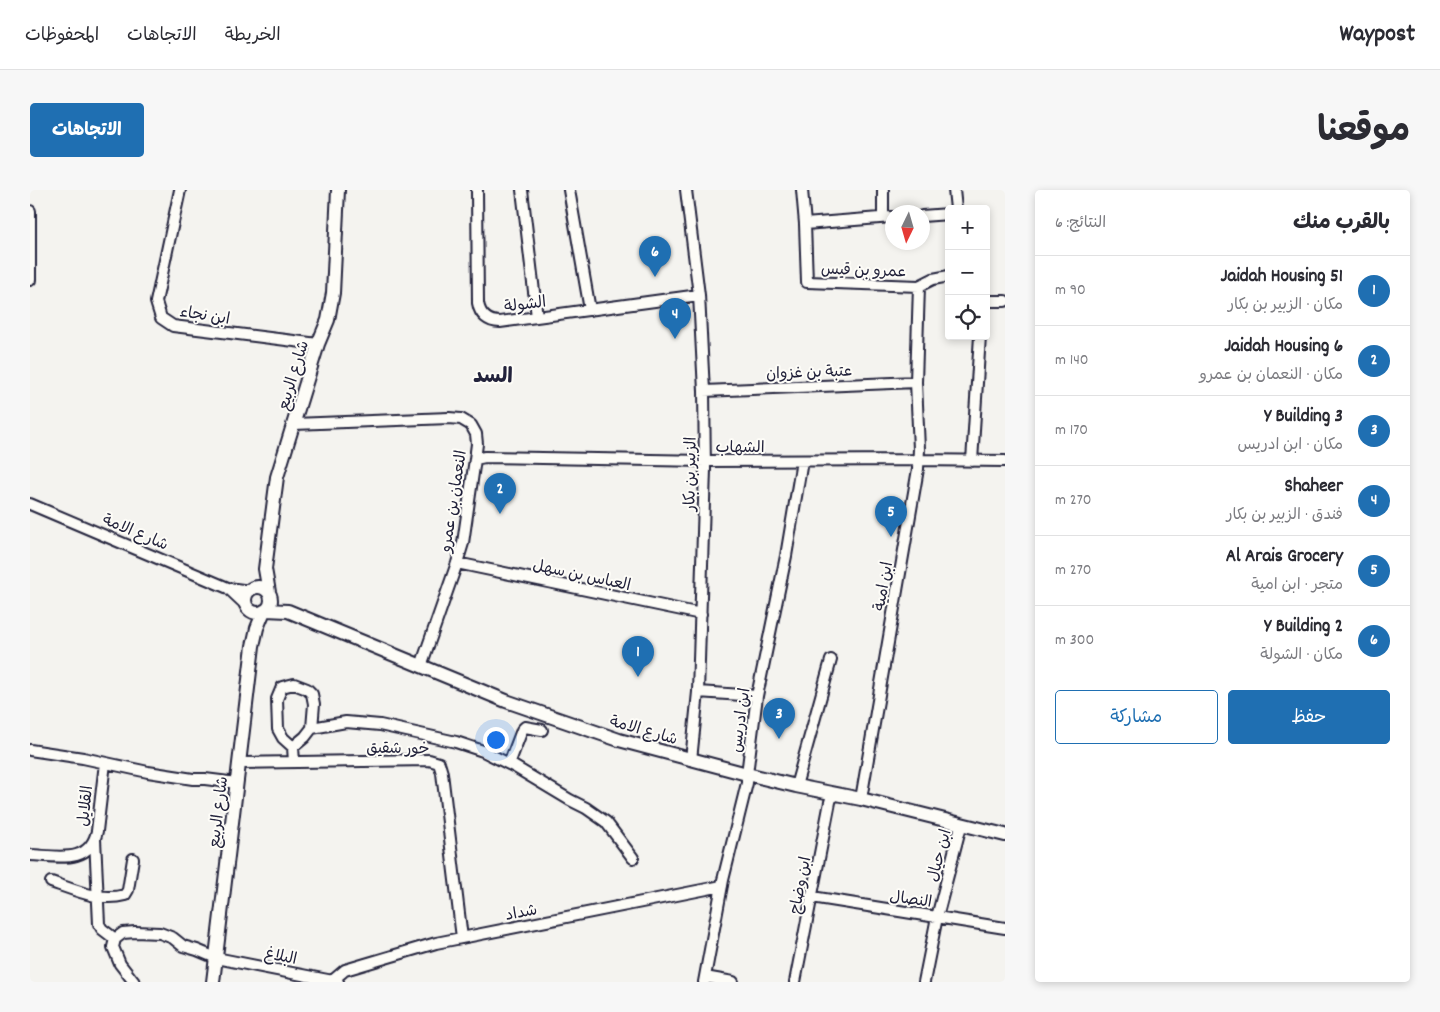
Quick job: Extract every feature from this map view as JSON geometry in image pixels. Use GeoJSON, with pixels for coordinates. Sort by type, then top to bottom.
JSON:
{"type":"FeatureCollection","features":[{"type":"Feature","properties":{"kind":"street","name":"ابن نجاء"},"geometry":{"type":"LineString","coordinates":[[180,190],[156,302],[161,318],[173,326],[318,344]]}},
{"type":"Feature","properties":{"kind":"street","name":"شارع الربيع"},"geometry":{"type":"LineString","coordinates":[[251,589],[262,576],[265,569],[278,477],[318,344],[328,320],[333,293],[338,190]]}},
{"type":"Feature","properties":{"kind":"street","name":"الشولة"},"geometry":{"type":"LineString","coordinates":[[477,190],[478,302],[481,313],[495,322],[699,295]]}},
{"type":"Feature","properties":{"kind":"street"},"geometry":{"type":"LineString","coordinates":[[522,190],[537,317]]}},
{"type":"Feature","properties":{"kind":"street"},"geometry":{"type":"LineString","coordinates":[[569,190],[590,310]]}},
{"type":"Feature","properties":{"kind":"street","name":"الزبير بن بكار"},"geometry":{"type":"LineString","coordinates":[[686,190],[699,295],[704,391],[701,614],[698,692],[691,760]]}},
{"type":"Feature","properties":{"kind":"street"},"geometry":{"type":"LineString","coordinates":[[802,190],[805,224],[885,218]]}},
{"type":"Feature","properties":{"kind":"street"},"geometry":{"type":"LineString","coordinates":[[883,190],[886,205]]}},
{"type":"Feature","properties":{"kind":"street"},"geometry":{"type":"LineString","coordinates":[[954,190],[956,205]]}},
{"type":"Feature","properties":{"kind":"street"},"geometry":{"type":"LineString","coordinates":[[30,211],[30,280]]}},
{"type":"Feature","properties":{"kind":"street"},"geometry":{"type":"LineString","coordinates":[[930,215],[945,214]]}},
{"type":"Feature","properties":{"kind":"street","name":"عمرو بن قيس"},"geometry":{"type":"LineString","coordinates":[[805,224],[807,282],[919,286],[933,279],[945,277]]}},
{"type":"Feature","properties":{"kind":"street","name":"ابن امية"},"geometry":{"type":"LineString","coordinates":[[861,799],[918,460],[916,382],[919,286]]}},
{"type":"Feature","properties":{"kind":"street"},"geometry":{"type":"LineString","coordinates":[[990,301],[1005,300]]}},
{"type":"Feature","properties":{"kind":"street"},"geometry":{"type":"LineString","coordinates":[[972,461],[980,340]]}},
{"type":"Feature","properties":{"kind":"street","name":"عتبة بن غزوان"},"geometry":{"type":"LineString","coordinates":[[704,391],[916,382]]}},
{"type":"Feature","properties":{"kind":"street","name":"النعمان بن عمرو"},"geometry":{"type":"LineString","coordinates":[[294,424],[449,418],[461,419],[471,425],[476,434],[476,459],[467,523],[457,563],[421,666]]}},
{"type":"Feature","properties":{"kind":"street","name":"الشهاب"},"geometry":{"type":"LineString","coordinates":[[476,459],[485,457],[704,461],[1005,461]]}},
{"type":"Feature","properties":{"kind":"street","name":"ابن ادريس"},"geometry":{"type":"LineString","coordinates":[[704,979],[722,886],[747,783],[757,696],[786,556],[802,461]]}},
{"type":"Feature","properties":{"kind":"street","name":"شارع الامة"},"geometry":{"type":"LineString","coordinates":[[30,504],[228,588],[236,590],[251,589]]}},
{"type":"Feature","properties":{"kind":"street","name":"العباس بن سهل"},"geometry":{"type":"LineString","coordinates":[[457,563],[701,614]]}},
{"type":"Feature","properties":{"kind":"street","name":"شارع الربيع"},"geometry":{"type":"LineString","coordinates":[[265,569],[269,594]]}},
{"type":"Feature","properties":{"kind":"street"},"geometry":{"type":"LineString","coordinates":[[261,587],[269,594],[271,600],[265,611],[256,612],[247,606],[246,594],[251,589],[261,587]]}},
{"type":"Feature","properties":{"kind":"street","name":"شارع الامة"},"geometry":{"type":"LineString","coordinates":[[228,588],[247,606]]}},
{"type":"Feature","properties":{"kind":"street","name":"شارع الامة"},"geometry":{"type":"LineString","coordinates":[[269,594],[288,611],[506,701],[619,740],[747,774],[861,799],[1005,835]]}},
{"type":"Feature","properties":{"kind":"street","name":"شارع الربيع"},"geometry":{"type":"LineString","coordinates":[[247,606],[252,627],[253,646]]}},
{"type":"Feature","properties":{"kind":"street","name":"شارع الربيع"},"geometry":{"type":"LineString","coordinates":[[213,982],[253,646],[257,628],[265,611]]}},
{"type":"Feature","properties":{"kind":"street","name":"شارع الامة"},"geometry":{"type":"LineString","coordinates":[[265,611],[288,611]]}},
{"type":"Feature","properties":{"kind":"street"},"geometry":{"type":"LineString","coordinates":[[796,786],[831,660]]}},
{"type":"Feature","properties":{"kind":"street"},"geometry":{"type":"LineString","coordinates":[[293,747],[312,728],[314,704],[312,694],[307,689],[294,684],[282,687],[276,699],[278,729],[283,738],[293,747],[294,762]]}},
{"type":"Feature","properties":{"kind":"street"},"geometry":{"type":"LineString","coordinates":[[698,692],[757,696]]}},
{"type":"Feature","properties":{"kind":"street"},"geometry":{"type":"LineString","coordinates":[[312,728],[346,722],[380,725],[456,742],[483,751],[509,764],[606,822],[633,858]]}},
{"type":"Feature","properties":{"kind":"street"},"geometry":{"type":"LineString","coordinates":[[509,764],[522,730],[525,728],[542,730]]}},
{"type":"Feature","properties":{"kind":"street"},"geometry":{"type":"LineString","coordinates":[[30,750],[83,758],[148,772],[237,783]]}},
{"type":"Feature","properties":{"kind":"street","name":"خور شقيق"},"geometry":{"type":"LineString","coordinates":[[240,763],[429,760],[439,763],[442,773],[462,938]]}},
{"type":"Feature","properties":{"kind":"street","name":"القلايل"},"geometry":{"type":"LineString","coordinates":[[30,855],[70,857],[86,852],[91,846],[95,839],[104,763]]}},
{"type":"Feature","properties":{"kind":"street","name":"ابن وضاح"},"geometry":{"type":"LineString","coordinates":[[795,982],[832,793]]}},
{"type":"Feature","properties":{"kind":"street","name":"ابن حيال"},"geometry":{"type":"LineString","coordinates":[[924,982],[937,917],[962,824]]}},
{"type":"Feature","properties":{"kind":"street"},"geometry":{"type":"LineString","coordinates":[[95,839],[99,924],[102,930],[114,939],[113,947],[120,964],[134,982]]}},
{"type":"Feature","properties":{"kind":"street"},"geometry":{"type":"LineString","coordinates":[[51,882],[99,898],[125,895],[128,890],[134,859]]}},
{"type":"Feature","properties":{"kind":"street","name":"شداد"},"geometry":{"type":"LineString","coordinates":[[336,981],[345,970],[436,943],[722,886]]}},
{"type":"Feature","properties":{"kind":"street","name":"النصال"},"geometry":{"type":"LineString","coordinates":[[812,897],[1005,928]]}},
{"type":"Feature","properties":{"kind":"street","name":"البلاغ"},"geometry":{"type":"LineString","coordinates":[[114,939],[123,933],[160,933],[173,938],[183,946],[216,958],[336,981]]}},
{"type":"Feature","properties":{"kind":"street"},"geometry":{"type":"LineString","coordinates":[[704,979],[733,982]]}},
{"type":"Feature","properties":{"kind":"place","name":"Y Building 2"},"geometry":{"type":"Point","coordinates":[655,277]}},
{"type":"Feature","properties":{"kind":"place","name":"Shaheer"},"geometry":{"type":"Point","coordinates":[675,339]}},
{"type":"Feature","properties":{"kind":"place","name":"Jaidah Housing 6"},"geometry":{"type":"Point","coordinates":[500,514]}},
{"type":"Feature","properties":{"kind":"place","name":"Al Arais Grocery"},"geometry":{"type":"Point","coordinates":[891,537]}},
{"type":"Feature","properties":{"kind":"place","name":"Jaidah Housing 51"},"geometry":{"type":"Point","coordinates":[638,677]}},
{"type":"Feature","properties":{"kind":"place","name":"Y Building 3"},"geometry":{"type":"Point","coordinates":[779,739]}},
{"type":"Feature","properties":{"kind":"district","name":"السد"},"geometry":{"type":"Point","coordinates":[493,375]}}]}
